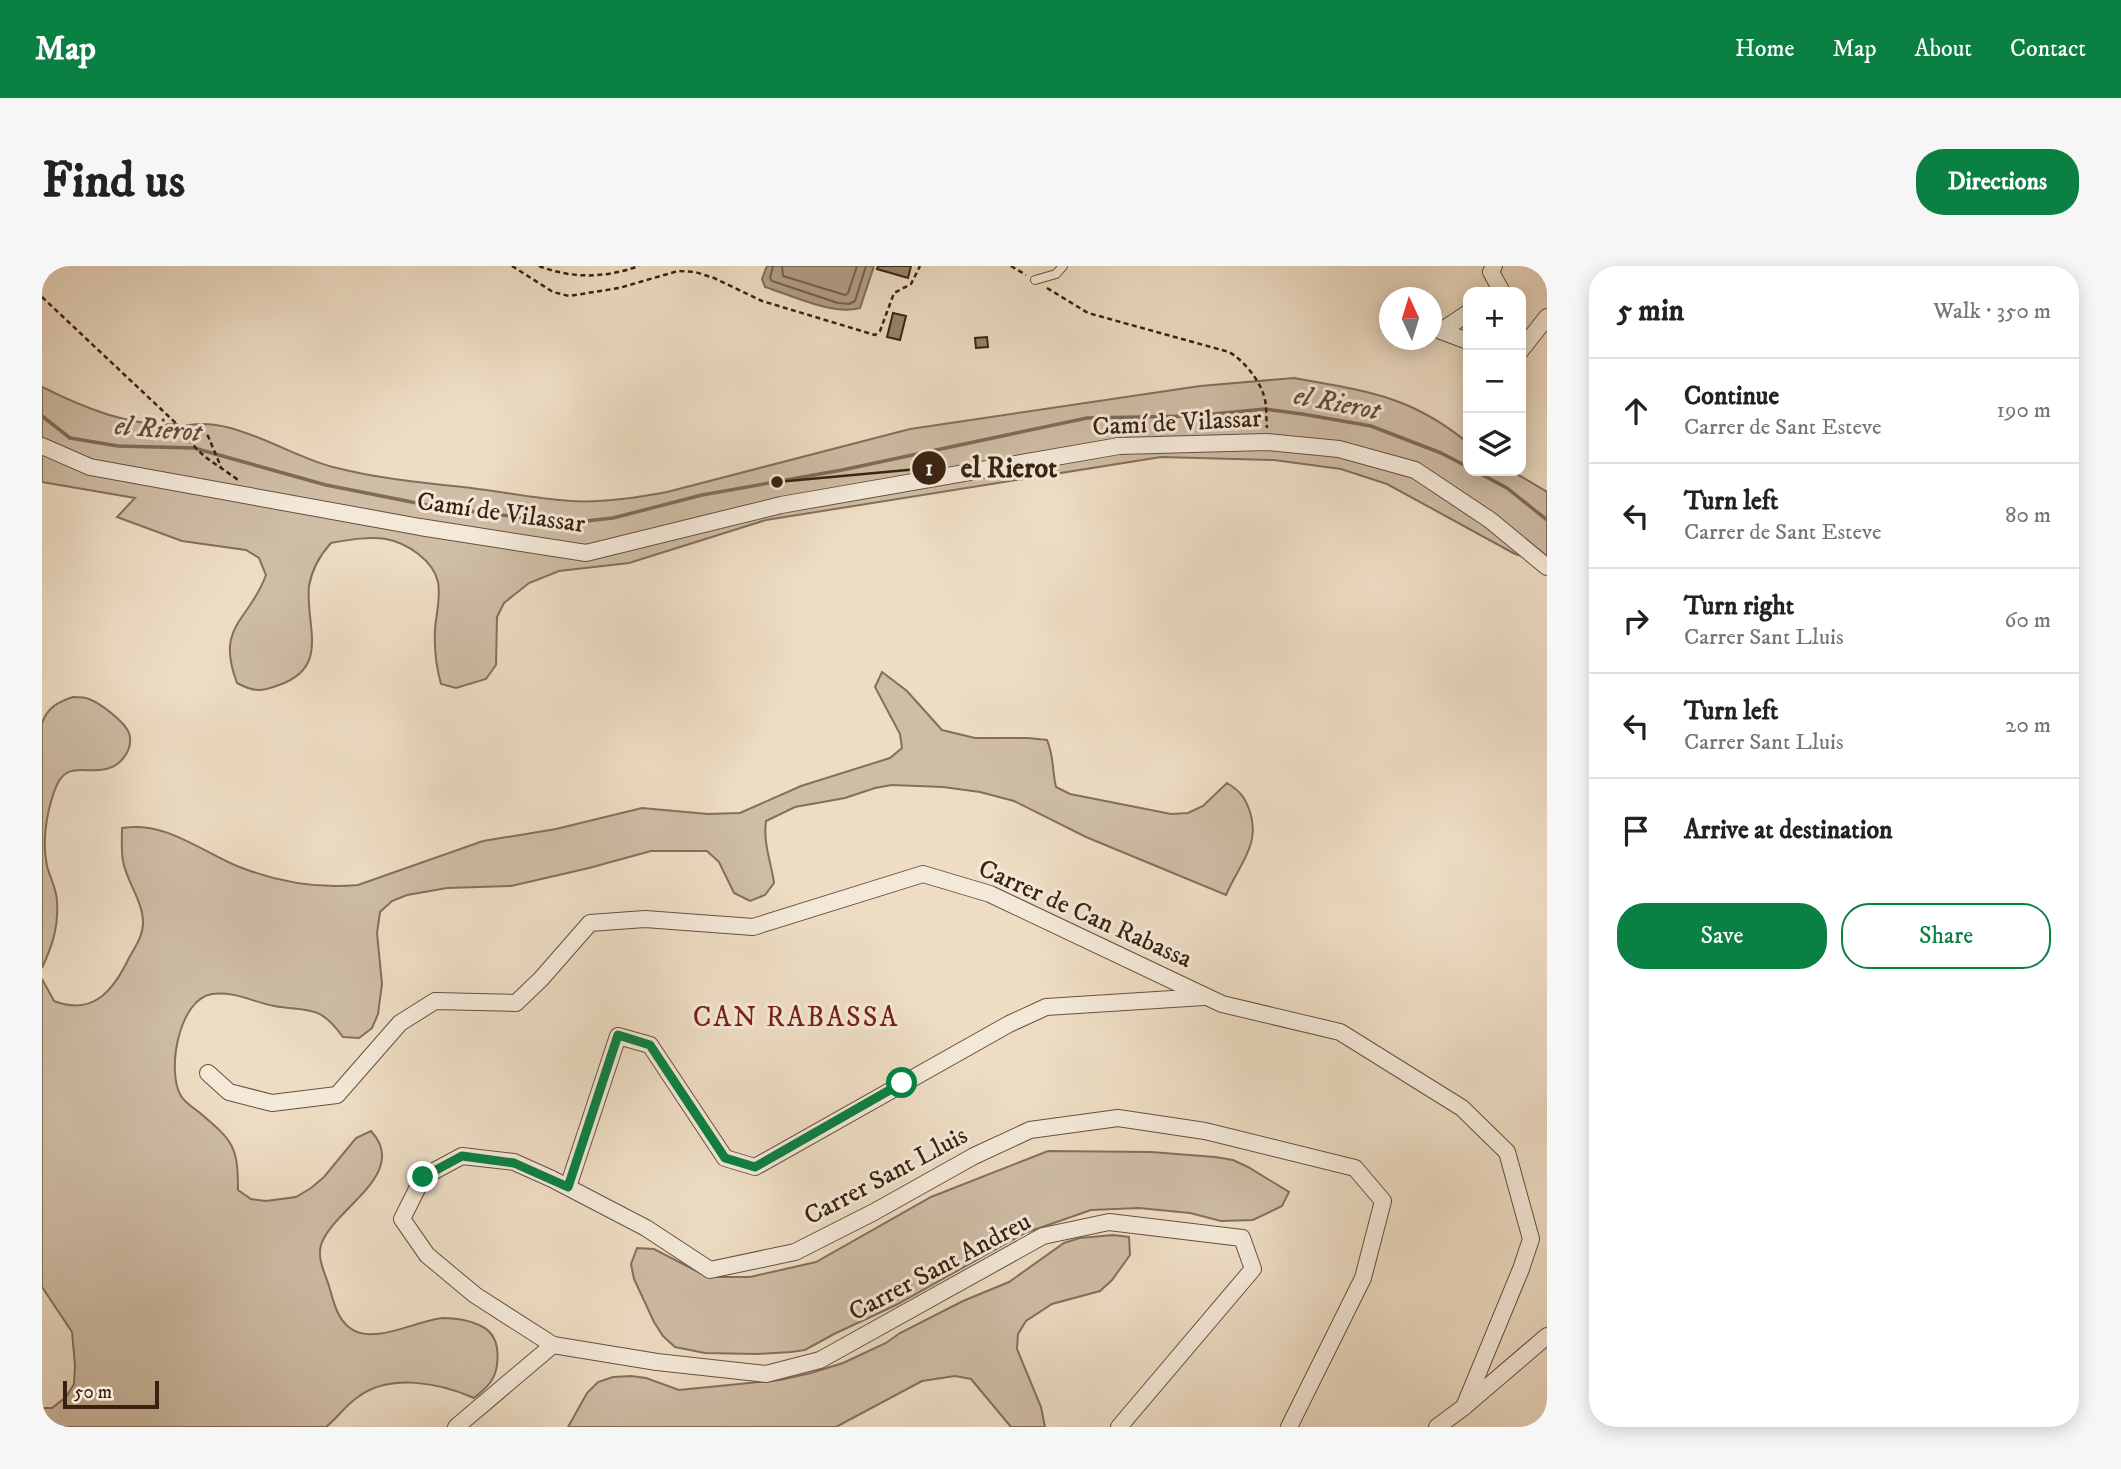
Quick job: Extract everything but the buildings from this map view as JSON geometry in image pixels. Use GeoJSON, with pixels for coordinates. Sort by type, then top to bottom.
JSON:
{"type":"FeatureCollection","features":[{"type":"Feature","properties":{"kind":"street"},"geometry":{"type":"LineString","coordinates":[[1494,266],[1491,272],[1499,287]]}},
{"type":"Feature","properties":{"kind":"street"},"geometry":{"type":"LineString","coordinates":[[1463,316],[1441,331],[1463,339]]}},
{"type":"Feature","properties":{"kind":"street"},"geometry":{"type":"LineString","coordinates":[[1526,344],[1547,317]]}},
{"type":"Feature","properties":{"kind":"street","name":"Camí de Vilassar"},"geometry":{"type":"LineString","coordinates":[[42,446],[90,467],[586,553],[781,505],[1119,446],[1267,442],[1339,449],[1415,470],[1490,520],[1547,567]]}},
{"type":"Feature","properties":{"kind":"street","name":"Carrer de Can Rabassa"},"geometry":{"type":"LineString","coordinates":[[208,1073],[229,1092],[272,1103],[337,1095],[400,1023],[435,1002],[516,1003],[590,923],[645,919],[753,927],[922,874],[990,894],[1222,1004],[1340,1032],[1462,1108],[1507,1152],[1531,1239],[1464,1407]]}},
{"type":"Feature","properties":{"kind":"street"},"geometry":{"type":"LineString","coordinates":[[568,1187],[618,1035],[650,1045],[725,1158],[755,1167],[1009,1024],[1046,1007],[1207,996]]}},
{"type":"Feature","properties":{"kind":"street","name":"Carrer Sant Lluis"},"geometry":{"type":"LineString","coordinates":[[553,1345],[475,1295],[427,1255],[402,1219],[423,1177],[462,1156],[514,1163],[568,1187],[646,1228],[710,1270],[795,1252],[974,1156],[1030,1130],[1118,1118],[1205,1131],[1355,1168],[1383,1201],[1363,1278],[1289,1427]]}},
{"type":"Feature","properties":{"kind":"street","name":"Carrer Sant Andreu"},"geometry":{"type":"LineString","coordinates":[[553,1345],[657,1362],[766,1374],[820,1360],[1043,1236],[1109,1222],[1242,1238],[1253,1269],[1119,1427]]}},
{"type":"Feature","properties":{"kind":"street"},"geometry":{"type":"LineString","coordinates":[[1437,1427],[1547,1336]]}},
{"type":"Feature","properties":{"kind":"street"},"geometry":{"type":"LineString","coordinates":[[456,1427],[553,1345]]}},
{"type":"Feature","properties":{"kind":"lane"},"geometry":{"type":"LineString","coordinates":[[1035,280],[1056,274],[1063,266]]}},
{"type":"Feature","properties":{"kind":"path"},"geometry":{"type":"LineString","coordinates":[[512,266],[553,292],[569,296],[619,288],[678,271],[695,272],[762,301],[875,335],[880,331],[894,293],[911,284],[920,266]]}},
{"type":"Feature","properties":{"kind":"path"},"geometry":{"type":"LineString","coordinates":[[539,266],[562,274],[583,276],[621,272],[639,266]]}},
{"type":"Feature","properties":{"kind":"path"},"geometry":{"type":"LineString","coordinates":[[1011,266],[1088,313],[1229,352],[1243,362],[1263,394],[1267,433]]}},
{"type":"Feature","properties":{"kind":"path"},"geometry":{"type":"LineString","coordinates":[[42,297],[181,428],[206,460],[220,467],[259,498]]}},
{"type":"Feature","properties":{"kind":"path"},"geometry":{"type":"LineString","coordinates":[[181,428],[201,431],[208,436],[220,467]]}},
{"type":"Feature","properties":{"kind":"shaded area"},"geometry":{"type":"Polygon","coordinates":[[[1294,378],[1386,397],[1426,414],[1463,439],[1463,476],[1520,476],[1547,492],[1547,563],[1515,554],[1387,484],[1341,469],[1274,460],[1161,457],[766,520],[629,563],[559,571],[529,583],[504,603],[497,617],[496,665],[486,679],[456,688],[441,684],[439,677],[435,637],[439,588],[435,574],[425,560],[402,544],[386,539],[366,538],[331,543],[317,563],[309,586],[312,643],[305,667],[295,677],[279,685],[258,690],[237,683],[231,664],[230,648],[237,625],[266,575],[259,558],[246,550],[182,541],[117,517],[135,498],[42,482],[42,387],[91,409],[125,419],[177,424],[181,427],[219,425],[238,430],[315,462],[350,471],[546,499],[583,501],[667,492],[910,429],[1200,386],[1294,378]]]}},
{"type":"Feature","properties":{"kind":"shaded area"},"geometry":{"type":"Polygon","coordinates":[[[882,672],[907,691],[942,730],[975,738],[1047,740],[1056,787],[1070,794],[1171,814],[1188,813],[1203,806],[1227,783],[1239,792],[1246,802],[1253,824],[1253,835],[1247,855],[1226,895],[1086,837],[1014,801],[980,792],[943,787],[892,785],[845,798],[795,807],[766,821],[766,845],[774,883],[765,895],[750,901],[734,893],[719,862],[707,851],[651,851],[511,886],[447,888],[407,895],[392,901],[380,912],[377,933],[382,984],[378,1014],[372,1028],[359,1038],[343,1037],[327,1019],[313,1011],[274,1006],[228,994],[212,994],[201,999],[191,1009],[184,1022],[176,1054],[177,1085],[185,1101],[227,1138],[237,1163],[238,1190],[251,1199],[266,1201],[296,1197],[324,1177],[356,1138],[371,1131],[381,1147],[382,1162],[376,1176],[328,1232],[320,1250],[322,1266],[339,1314],[350,1328],[371,1334],[443,1318],[479,1325],[493,1336],[497,1346],[497,1365],[492,1380],[474,1398],[431,1385],[385,1385],[358,1397],[326,1427],[42,1427],[42,1408],[52,1408],[66,1397],[74,1384],[75,1365],[72,1332],[42,1287],[42,979],[54,1001],[68,1005],[91,1003],[109,990],[136,946],[143,928],[142,915],[123,861],[122,828],[138,827],[167,833],[237,866],[267,876],[312,885],[342,886],[358,885],[483,841],[556,829],[642,808],[708,814],[740,813],[801,786],[890,758],[902,748],[900,734],[875,687],[882,672]]]}},
{"type":"Feature","properties":{"kind":"shaded area"},"geometry":{"type":"Polygon","coordinates":[[[73,697],[89,699],[112,713],[127,729],[130,745],[117,764],[106,769],[69,772],[58,782],[54,792],[47,819],[45,848],[47,866],[57,897],[57,920],[52,944],[42,968],[42,723],[54,706],[73,697]]]}},
{"type":"Feature","properties":{"kind":"shaded area"},"geometry":{"type":"Polygon","coordinates":[[[1048,1151],[1151,1152],[1233,1160],[1289,1192],[1282,1206],[1253,1220],[1221,1221],[1190,1213],[1139,1208],[1091,1210],[1025,1233],[896,1305],[805,1350],[791,1352],[705,1353],[675,1347],[663,1336],[654,1322],[634,1279],[631,1264],[637,1248],[654,1249],[708,1277],[750,1277],[816,1262],[931,1197],[1048,1151]]]}},
{"type":"Feature","properties":{"kind":"shaded area"},"geometry":{"type":"Polygon","coordinates":[[[1113,1235],[1129,1237],[1130,1255],[1112,1280],[1100,1291],[1052,1304],[1026,1321],[1018,1334],[1017,1349],[1041,1407],[1045,1427],[1011,1427],[971,1379],[955,1376],[922,1381],[836,1427],[568,1427],[587,1393],[598,1382],[613,1377],[631,1376],[646,1378],[679,1390],[780,1380],[811,1373],[843,1363],[963,1301],[1009,1282],[1064,1243],[1080,1238],[1113,1235]]]}},
{"type":"Feature","properties":{"kind":"water"},"geometry":{"type":"Polygon","coordinates":[[[767,266],[874,266],[860,308],[850,310],[825,307],[765,287],[762,279],[767,266]]]}},
{"type":"Feature","properties":{"kind":"waterway","name":"el Rierot"},"geometry":{"type":"LineString","coordinates":[[42,416],[70,438],[118,446],[194,448],[326,485],[437,507],[568,523],[613,518],[702,495],[842,470],[1087,418],[1192,416],[1265,409],[1371,426],[1463,464]]}},
{"type":"Feature","properties":{"kind":"waterway","name":"el Rierot"},"geometry":{"type":"LineString","coordinates":[[1484,476],[1507,488],[1547,520]]}},
{"type":"Feature","properties":{"kind":"place","name":"el Rierot"},"geometry":{"type":"Point","coordinates":[777,482]}},
{"type":"Feature","properties":{"kind":"district","name":"CAN RABASSA"},"geometry":{"type":"Point","coordinates":[796,1017]}},
{"type":"Feature","properties":{"kind":"route"},"geometry":{"type":"LineString","coordinates":[[423,1177],[462,1156],[514,1163],[568,1187],[618,1035],[650,1045],[725,1158],[755,1167],[902,1083]]}}]}
